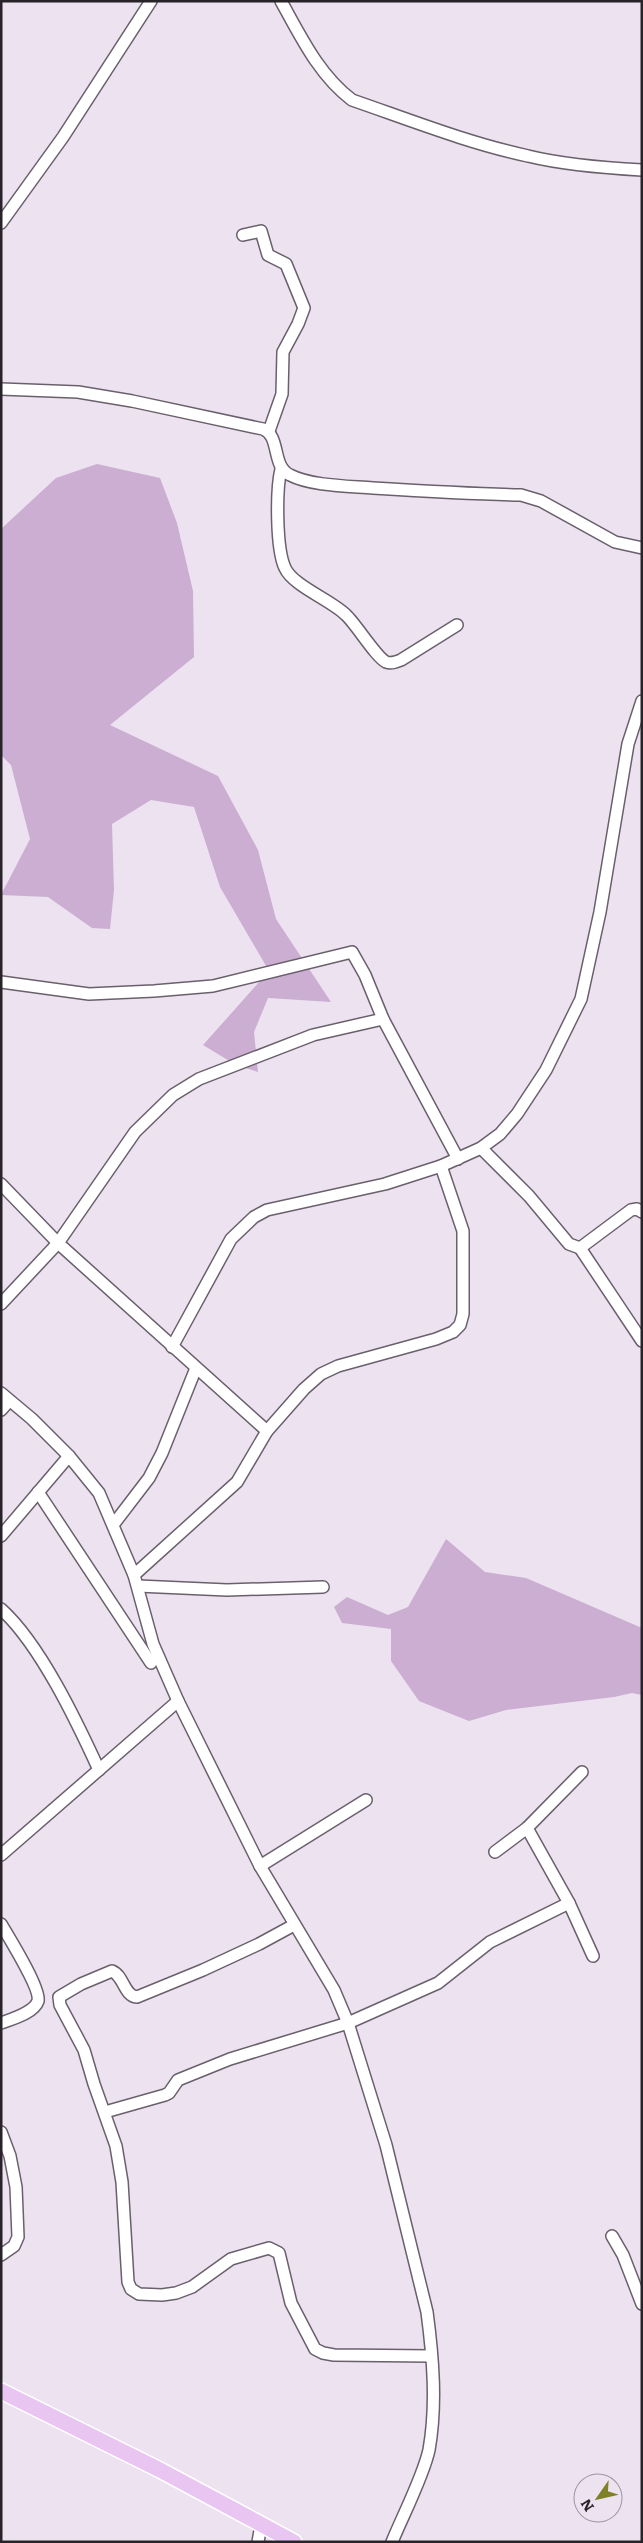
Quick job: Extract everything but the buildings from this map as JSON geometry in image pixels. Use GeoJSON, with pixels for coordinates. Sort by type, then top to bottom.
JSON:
{"type":"FeatureCollection","features":[{"type":"Feature","properties":{"kind":"main road"},"geometry":{"type":"LineString","coordinates":[[1,2391],[153,2467],[294,2542]]}},
{"type":"Feature","properties":{"kind":"street"},"geometry":{"type":"LineString","coordinates":[[1,223],[63,137],[151,1]]}},
{"type":"Feature","properties":{"kind":"street"},"geometry":{"type":"LineString","coordinates":[[281,1],[322,71],[338,90],[352,100],[488,146],[529,156],[600,167],[642,170]]}},
{"type":"Feature","properties":{"kind":"street"},"geometry":{"type":"LineString","coordinates":[[242,235],[261,230],[268,255],[286,264],[304,308],[283,352],[282,394],[269,431],[281,469],[277,486],[278,521],[284,568],[295,580],[346,614],[382,659],[392,663],[401,660],[457,625]]}},
{"type":"Feature","properties":{"kind":"street"},"geometry":{"type":"LineString","coordinates":[[1,390],[87,394],[142,403],[269,431]]}},
{"type":"Feature","properties":{"kind":"street"},"geometry":{"type":"LineString","coordinates":[[281,469],[290,475],[304,480],[345,486],[521,496],[541,500],[615,542],[642,548]]}},
{"type":"Feature","properties":{"kind":"street"},"geometry":{"type":"LineString","coordinates":[[172,1347],[231,1239],[254,1217],[267,1210],[386,1184],[441,1166],[481,1148],[500,1134],[517,1114],[546,1070],[581,999],[600,912],[628,744],[642,701]]}},
{"type":"Feature","properties":{"kind":"street"},"geometry":{"type":"LineString","coordinates":[[1,982],[89,994],[213,986],[352,952],[383,1018],[458,1159]]}},
{"type":"Feature","properties":{"kind":"street"},"geometry":{"type":"LineString","coordinates":[[2,1301],[58,1243],[134,1132],[173,1095],[199,1079],[313,1035],[383,1018]]}},
{"type":"Feature","properties":{"kind":"street"},"geometry":{"type":"LineString","coordinates":[[481,1148],[529,1196],[569,1244],[580,1248],[642,1340]]}},
{"type":"Feature","properties":{"kind":"street"},"geometry":{"type":"LineString","coordinates":[[134,1575],[237,1482],[268,1432],[304,1389],[321,1374],[338,1366],[436,1339],[453,1332],[460,1325],[464,1314],[463,1231],[441,1166]]}},
{"type":"Feature","properties":{"kind":"street"},"geometry":{"type":"LineString","coordinates":[[1,1184],[58,1243],[268,1432]]}},
{"type":"Feature","properties":{"kind":"street"},"geometry":{"type":"LineString","coordinates":[[580,1248],[631,1210],[637,1209],[642,1212]]}},
{"type":"Feature","properties":{"kind":"street"},"geometry":{"type":"LineString","coordinates":[[113,1526],[149,1478],[162,1454],[196,1368]]}},
{"type":"Feature","properties":{"kind":"street"},"geometry":{"type":"LineString","coordinates":[[1,1410],[5,1397],[69,1456],[98,1493],[134,1575],[150,1637],[178,1700],[260,1866],[294,1925],[320,1962],[348,2023],[386,2145],[427,2312],[431,2356],[433,2412],[428,2450],[392,2542]]}},
{"type":"Feature","properties":{"kind":"street"},"geometry":{"type":"LineString","coordinates":[[1,1536],[69,1456]]}},
{"type":"Feature","properties":{"kind":"street"},"geometry":{"type":"LineString","coordinates":[[38,1492],[151,1664]]}},
{"type":"Feature","properties":{"kind":"street"},"geometry":{"type":"LineString","coordinates":[[138,1586],[227,1590],[323,1587]]}},
{"type":"Feature","properties":{"kind":"street"},"geometry":{"type":"LineString","coordinates":[[1,1609],[20,1628],[53,1681],[79,1727],[99,1770]]}},
{"type":"Feature","properties":{"kind":"street"},"geometry":{"type":"LineString","coordinates":[[1,1855],[178,1700]]}},
{"type":"Feature","properties":{"kind":"street"},"geometry":{"type":"LineString","coordinates":[[495,1852],[527,1828],[582,1772]]}},
{"type":"Feature","properties":{"kind":"street"},"geometry":{"type":"LineString","coordinates":[[260,1866],[366,1800]]}},
{"type":"Feature","properties":{"kind":"street"},"geometry":{"type":"LineString","coordinates":[[527,1828],[568,1903],[593,1956]]}},
{"type":"Feature","properties":{"kind":"street"},"geometry":{"type":"LineString","coordinates":[[105,2112],[170,2093],[178,2080],[230,2059],[348,2023],[438,1983],[490,1942],[568,1903]]}},
{"type":"Feature","properties":{"kind":"street"},"geometry":{"type":"LineString","coordinates":[[1,1924],[27,1968],[38,1996],[38,2002],[32,2008],[1,2023]]}},
{"type":"Feature","properties":{"kind":"street"},"geometry":{"type":"LineString","coordinates":[[294,1925],[259,1944],[203,1970],[137,1997],[129,1994],[119,1976],[112,1971],[101,1974],[61,1995],[58,2002],[84,2050],[119,2160],[128,2282],[131,2289],[138,2294],[149,2296],[176,2293],[192,2287],[230,2259],[269,2248],[279,2253],[291,2303],[315,2349],[334,2355],[431,2356]]}},
{"type":"Feature","properties":{"kind":"street"},"geometry":{"type":"LineString","coordinates":[[1,2132],[10,2156],[16,2188],[18,2237],[14,2246],[1,2256]]}},
{"type":"Feature","properties":{"kind":"street"},"geometry":{"type":"LineString","coordinates":[[612,2236],[623,2255],[642,2304]]}},
{"type":"Feature","properties":{"kind":"street"},"geometry":{"type":"LineString","coordinates":[[258,2542],[261,2525]]}},
{"type":"Feature","properties":{"kind":"shaded area"},"geometry":{"type":"Polygon","coordinates":[[[97,464],[160,478],[177,523],[193,591],[194,657],[110,725],[218,776],[258,850],[276,919],[331,1002],[268,998],[254,1032],[258,1072],[236,1065],[203,1045],[269,971],[220,887],[194,807],[151,800],[112,824],[114,890],[110,929],[92,928],[48,897],[1,895],[30,839],[11,765],[1,755],[1,529],[56,478],[97,464]]]}},
{"type":"Feature","properties":{"kind":"shaded area"},"geometry":{"type":"Polygon","coordinates":[[[446,1539],[485,1572],[526,1578],[642,1628],[642,1695],[632,1693],[614,1697],[506,1710],[469,1721],[419,1701],[391,1661],[391,1629],[342,1623],[334,1607],[347,1597],[388,1615],[408,1607],[446,1539]]]}}]}
